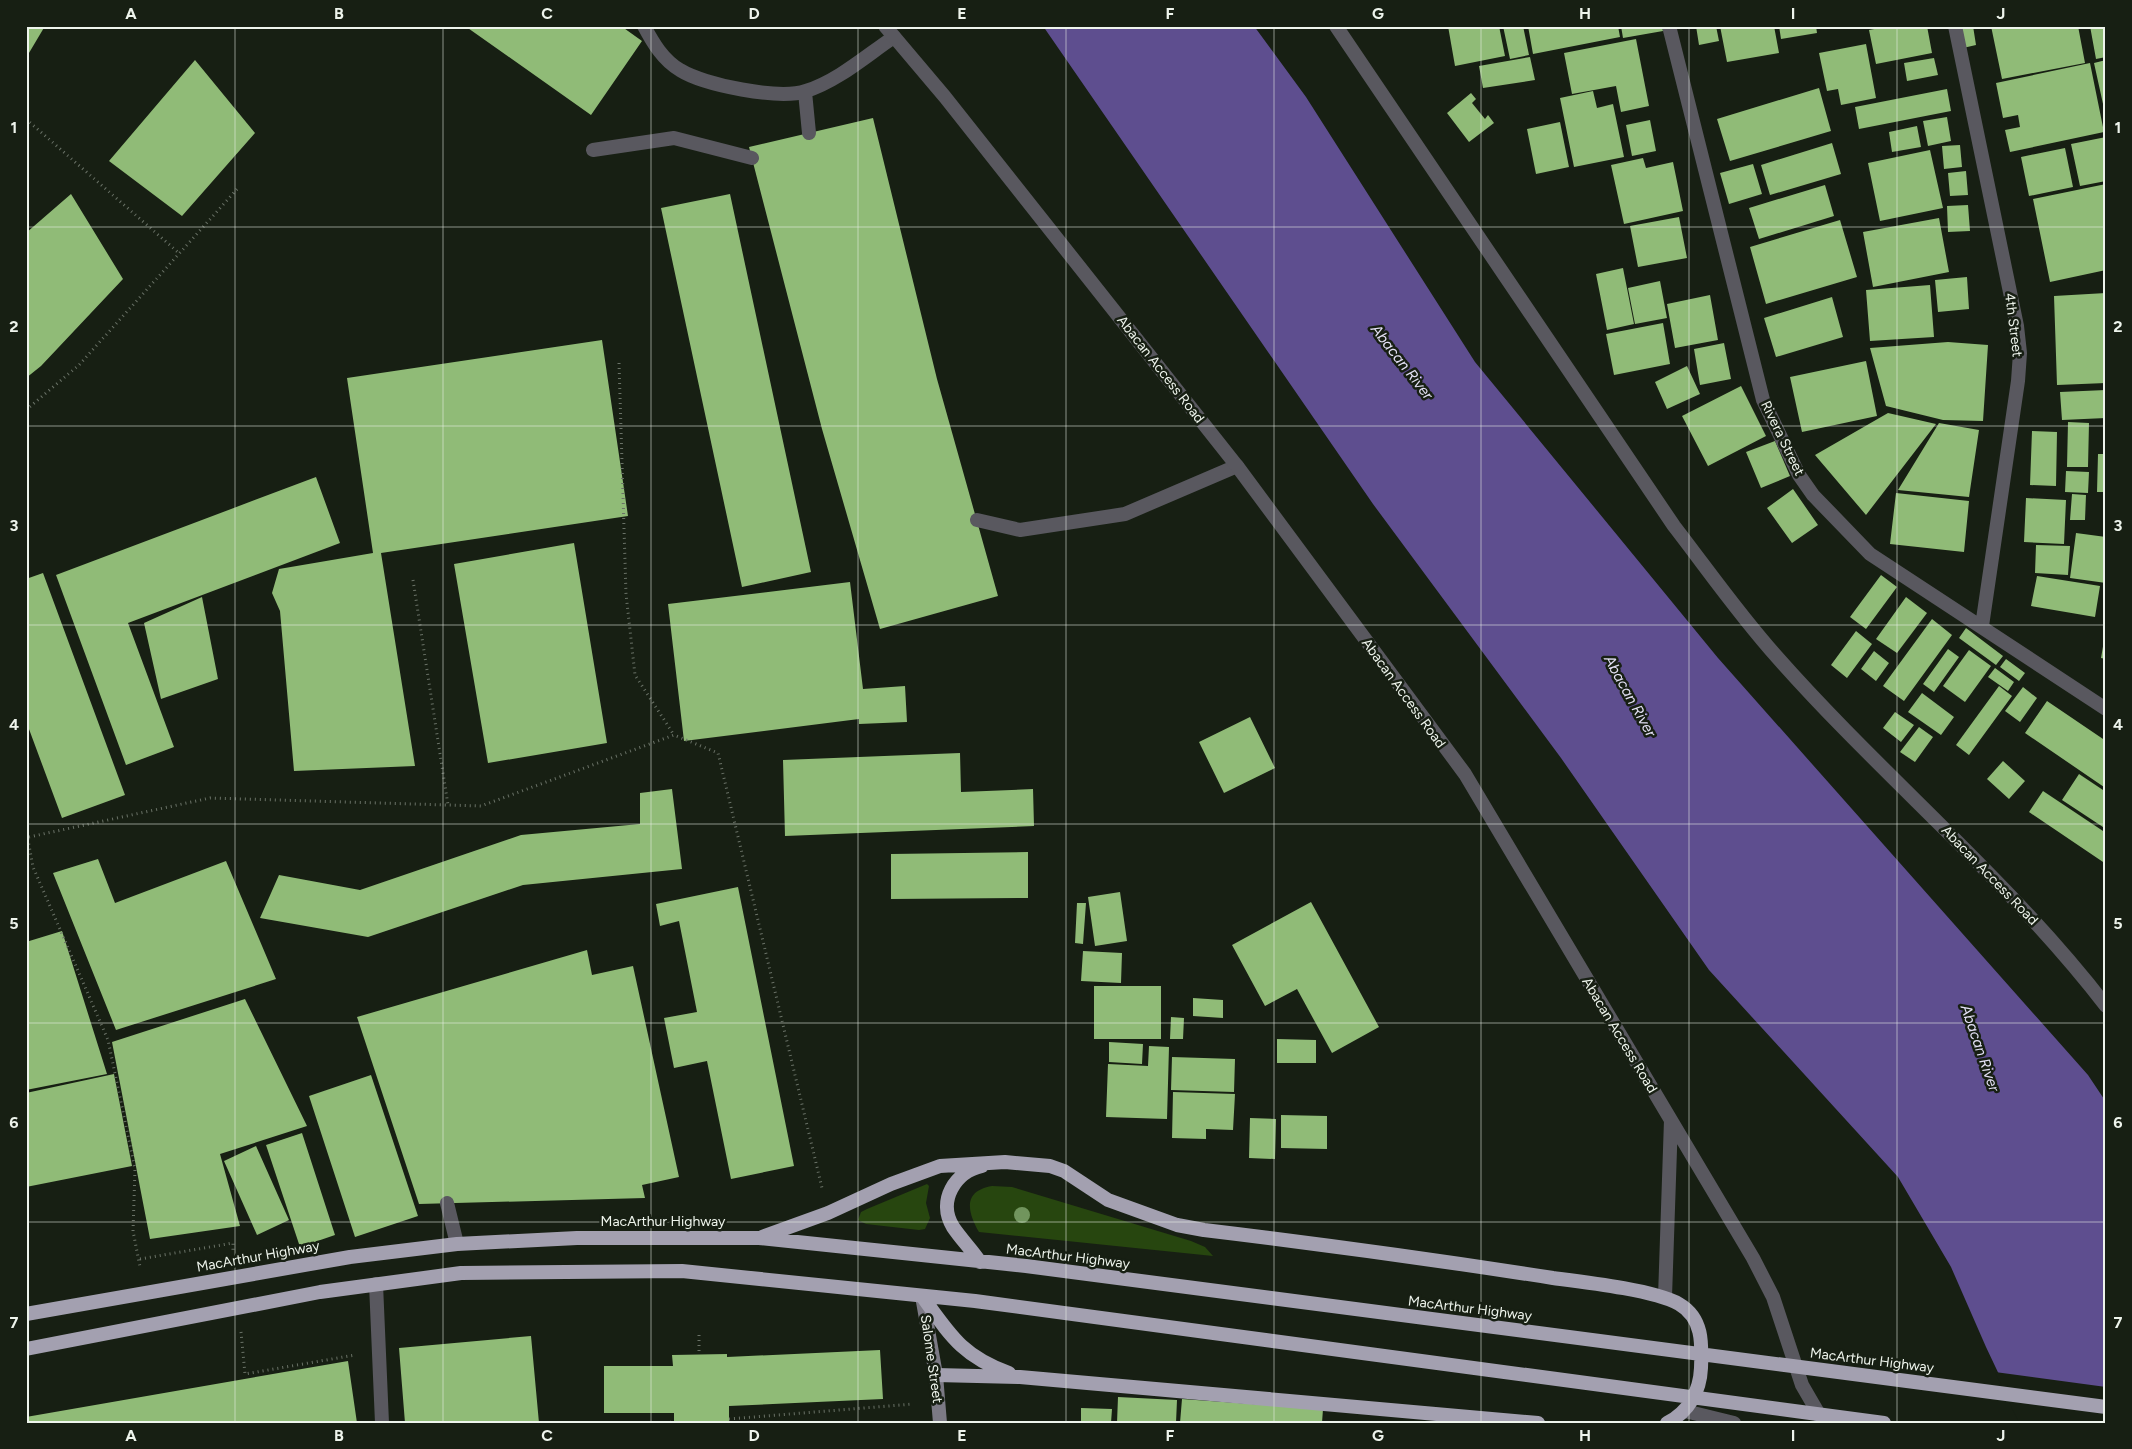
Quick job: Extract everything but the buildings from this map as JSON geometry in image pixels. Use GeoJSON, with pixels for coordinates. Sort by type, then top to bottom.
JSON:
{"type":"FeatureCollection","features":[{"type":"Feature","properties":{"kind":"highway"},"geometry":{"type":"LineString","coordinates":[[980,1262],[953,1226],[948,1214],[948,1199],[959,1177],[979,1166],[1005,1162]]}},
{"type":"Feature","properties":{"kind":"highway"},"geometry":{"type":"LineString","coordinates":[[759,1238],[828,1213],[891,1184],[940,1166],[1005,1162],[1050,1166],[1064,1171],[1108,1200],[1177,1225],[1584,1282],[1665,1298],[1680,1304],[1693,1316],[1700,1331],[1700,1376],[1693,1398],[1685,1411],[1667,1423]]}},
{"type":"Feature","properties":{"kind":"highway","name":"MacArthur Highway"},"geometry":{"type":"LineString","coordinates":[[26,1314],[350,1257],[457,1244],[577,1238],[703,1236],[759,1238],[1026,1266],[2106,1407]]}},
{"type":"Feature","properties":{"kind":"highway"},"geometry":{"type":"LineString","coordinates":[[26,1348],[320,1292],[461,1273],[682,1271],[1023,1307],[1884,1423]]}},
{"type":"Feature","properties":{"kind":"highway"},"geometry":{"type":"LineString","coordinates":[[922,1296],[953,1340],[987,1365],[1020,1377]]}},
{"type":"Feature","properties":{"kind":"highway"},"geometry":{"type":"LineString","coordinates":[[936,1375],[1020,1377],[1538,1423]]}},
{"type":"Feature","properties":{"kind":"main road","name":"Salome Street"},"geometry":{"type":"LineString","coordinates":[[922,1296],[936,1375],[940,1423]]}},
{"type":"Feature","properties":{"kind":"street"},"geometry":{"type":"LineString","coordinates":[[644,26],[656,48],[679,70],[713,84],[760,93],[805,92],[836,76],[890,32]]}},
{"type":"Feature","properties":{"kind":"street","name":"Abacan Access Road"},"geometry":{"type":"LineString","coordinates":[[1336,26],[1674,526],[1729,598],[1777,657],[1982,864],[2047,935],[2106,1006]]}},
{"type":"Feature","properties":{"kind":"street","name":"Rivera Street"},"geometry":{"type":"LineString","coordinates":[[1670,26],[1763,400],[1812,495],[1870,554],[2106,709]]}},
{"type":"Feature","properties":{"kind":"street","name":"4th Street"},"geometry":{"type":"LineString","coordinates":[[1955,26],[2017,326],[2020,353],[2018,381],[1982,626]]}},
{"type":"Feature","properties":{"kind":"street","name":"Abacan Access Road"},"geometry":{"type":"LineString","coordinates":[[890,32],[1237,466],[1464,774],[1671,1120],[1774,1297],[1802,1385],[1824,1423]]}},
{"type":"Feature","properties":{"kind":"street"},"geometry":{"type":"LineString","coordinates":[[805,92],[809,133]]}},
{"type":"Feature","properties":{"kind":"street"},"geometry":{"type":"LineString","coordinates":[[593,150],[674,138],[752,158]]}},
{"type":"Feature","properties":{"kind":"street"},"geometry":{"type":"LineString","coordinates":[[977,520],[1020,530],[1125,514],[1237,466]]}},
{"type":"Feature","properties":{"kind":"street"},"geometry":{"type":"LineString","coordinates":[[1665,1298],[1671,1120]]}},
{"type":"Feature","properties":{"kind":"street"},"geometry":{"type":"LineString","coordinates":[[447,1203],[457,1244]]}},
{"type":"Feature","properties":{"kind":"street"},"geometry":{"type":"LineString","coordinates":[[376,1284],[382,1423]]}},
{"type":"Feature","properties":{"kind":"street"},"geometry":{"type":"LineString","coordinates":[[1685,1411],[1734,1423]]}},
{"type":"Feature","properties":{"kind":"path"},"geometry":{"type":"LineString","coordinates":[[26,120],[180,254]]}},
{"type":"Feature","properties":{"kind":"path"},"geometry":{"type":"LineString","coordinates":[[26,410],[80,365],[239,187]]}},
{"type":"Feature","properties":{"kind":"path"},"geometry":{"type":"LineString","coordinates":[[619,363],[626,594],[634,675],[674,735],[718,753],[828,1213]]}},
{"type":"Feature","properties":{"kind":"path"},"geometry":{"type":"LineString","coordinates":[[413,580],[448,805]]}},
{"type":"Feature","properties":{"kind":"path"},"geometry":{"type":"LineString","coordinates":[[29,837],[210,798],[481,806],[674,735]]}},
{"type":"Feature","properties":{"kind":"path"},"geometry":{"type":"LineString","coordinates":[[26,829],[29,837],[33,867],[108,1040],[134,1169],[133,1231],[140,1259],[141,1293]]}},
{"type":"Feature","properties":{"kind":"path"},"geometry":{"type":"LineString","coordinates":[[140,1259],[232,1243]]}},
{"type":"Feature","properties":{"kind":"path"},"geometry":{"type":"LineString","coordinates":[[699,1335],[699,1354]]}},
{"type":"Feature","properties":{"kind":"path"},"geometry":{"type":"LineString","coordinates":[[244,1374],[378,1351]]}},
{"type":"Feature","properties":{"kind":"path"},"geometry":{"type":"LineString","coordinates":[[729,1420],[938,1401]]}},
{"type":"Feature","properties":{"kind":"path"},"geometry":{"type":"LineString","coordinates":[[660,1423],[674,1422]]}},
{"type":"Feature","properties":{"kind":"green space"},"geometry":{"type":"Polygon","coordinates":[[[927,1184],[929,1186],[926,1203],[930,1218],[925,1229],[919,1230],[866,1224],[858,1220],[861,1212],[927,1184]]]}},
{"type":"Feature","properties":{"kind":"green space"},"geometry":{"type":"Polygon","coordinates":[[[992,1186],[1012,1187],[1191,1241],[1205,1247],[1213,1256],[979,1232],[972,1217],[970,1203],[976,1192],[992,1186]]]}},
{"type":"Feature","properties":{"kind":"water","name":"Abacan River"},"geometry":{"type":"Polygon","coordinates":[[[1043,26],[1254,26],[1306,97],[1475,362],[1718,658],[2088,1075],[2106,1102],[2106,1423],[2022,1423],[1951,1267],[1898,1177],[1709,970],[1561,758],[1373,504],[1043,26]]]}},
{"type":"Feature","properties":{"kind":"pier"},"geometry":{"type":"Polygon","coordinates":[[[1995,1372],[2106,1387],[2106,1423],[2019,1423],[1995,1372]]]}}]}
